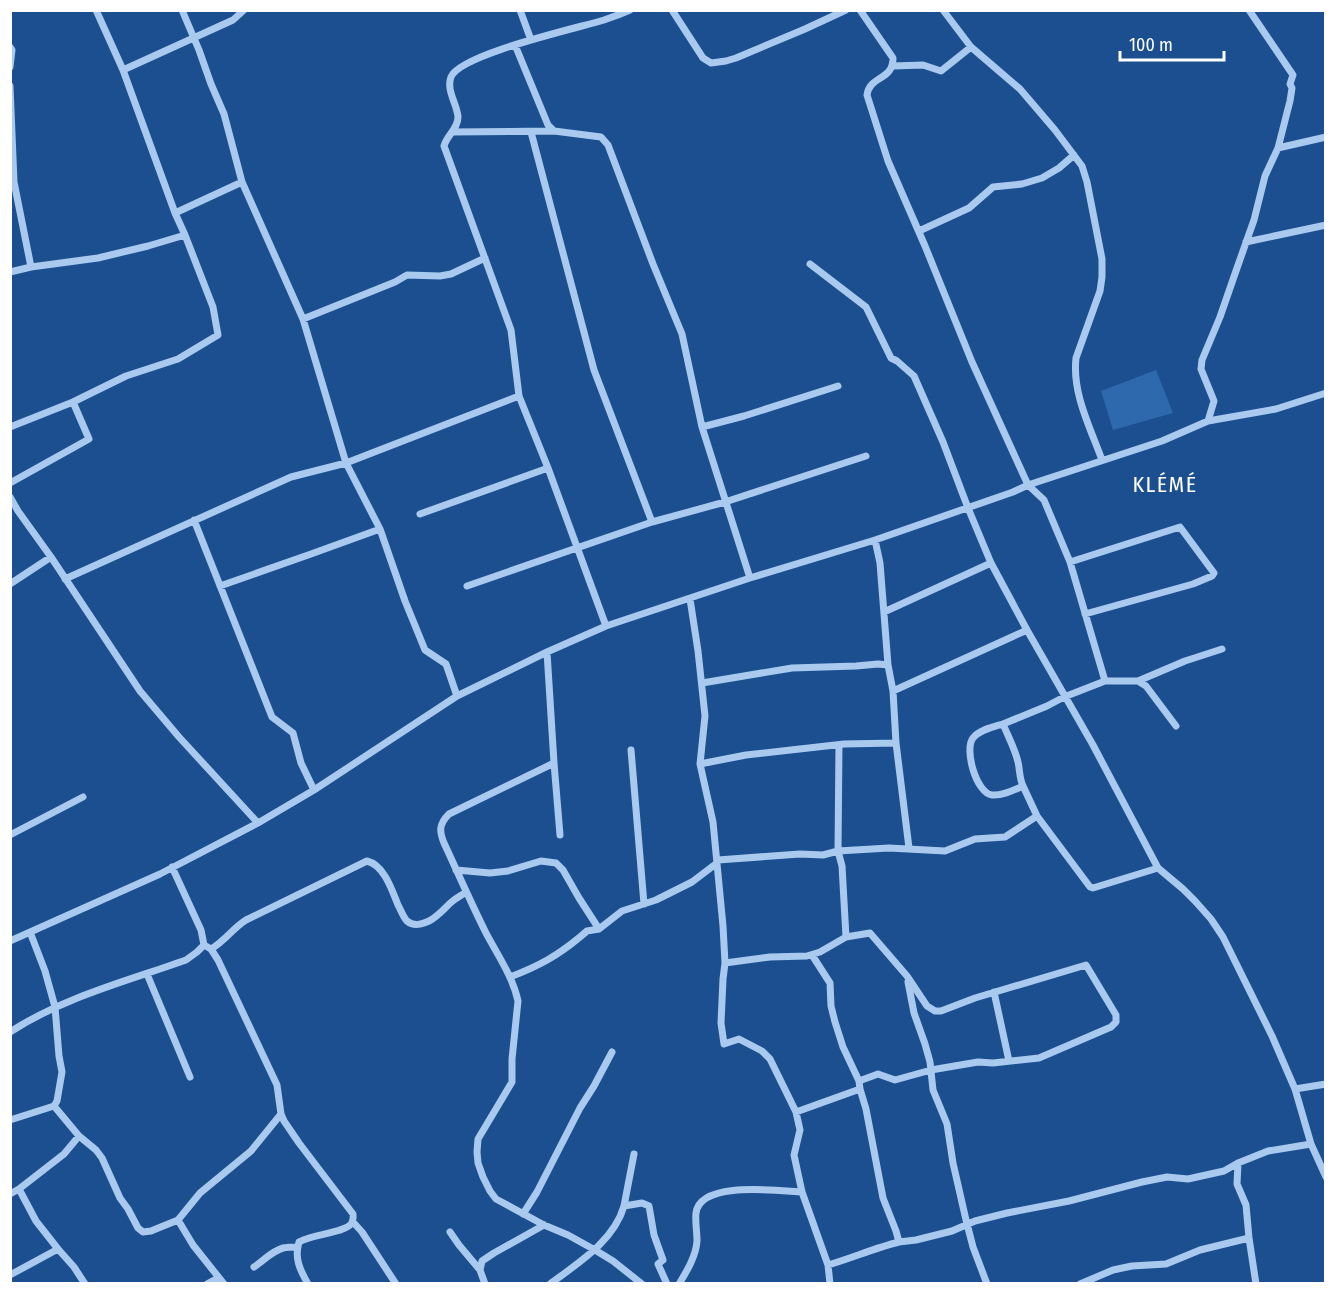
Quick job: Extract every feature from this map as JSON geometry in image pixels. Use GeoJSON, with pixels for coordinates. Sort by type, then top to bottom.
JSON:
{"type":"FeatureCollection","features":[{"type":"Feature","properties":{"kind":"street"},"geometry":{"type":"LineString","coordinates":[[10,426],[73,402],[126,376],[178,359],[218,335],[213,307],[175,213],[123,70],[96,10]]}},
{"type":"Feature","properties":{"kind":"street"},"geometry":{"type":"LineString","coordinates":[[182,10],[224,114],[242,182],[303,319],[346,463],[380,529],[425,650],[446,664],[457,696]]}},
{"type":"Feature","properties":{"kind":"street"},"geometry":{"type":"LineString","coordinates":[[123,70],[232,20],[244,10]]}},
{"type":"Feature","properties":{"kind":"street"},"geometry":{"type":"LineString","coordinates":[[520,10],[531,40]]}},
{"type":"Feature","properties":{"kind":"street"},"geometry":{"type":"LineString","coordinates":[[606,626],[519,396],[511,330],[446,152],[445,142],[456,125],[458,117],[450,85],[454,72],[473,60],[515,45],[630,10]]}},
{"type":"Feature","properties":{"kind":"street"},"geometry":{"type":"LineString","coordinates":[[672,10],[703,58],[711,63],[736,58],[846,10]]}},
{"type":"Feature","properties":{"kind":"street"},"geometry":{"type":"LineString","coordinates":[[860,10],[893,58],[890,72],[869,87],[867,95],[888,161],[972,362],[1028,485],[1044,500],[1070,562],[1105,681]]}},
{"type":"Feature","properties":{"kind":"street"},"geometry":{"type":"LineString","coordinates":[[943,10],[971,47],[1020,89],[1082,166],[1102,259],[1102,277],[1100,291],[1074,369],[1078,395],[1102,460]]}},
{"type":"Feature","properties":{"kind":"street"},"geometry":{"type":"LineString","coordinates":[[1208,421],[1214,401],[1201,369],[1202,360],[1220,317],[1254,220],[1265,176],[1278,148],[1292,88],[1290,84],[1293,75],[1249,10]]}},
{"type":"Feature","properties":{"kind":"street"},"geometry":{"type":"LineString","coordinates":[[515,45],[548,125],[554,131]]}},
{"type":"Feature","properties":{"kind":"street"},"geometry":{"type":"LineString","coordinates":[[10,47],[12,50],[10,67]]}},
{"type":"Feature","properties":{"kind":"street"},"geometry":{"type":"LineString","coordinates":[[893,66],[923,65],[941,71],[971,47]]}},
{"type":"Feature","properties":{"kind":"street"},"geometry":{"type":"LineString","coordinates":[[10,86],[14,182],[31,267]]}},
{"type":"Feature","properties":{"kind":"street"},"geometry":{"type":"LineString","coordinates":[[452,132],[554,131],[601,137],[608,146],[682,334],[702,427],[750,578]]}},
{"type":"Feature","properties":{"kind":"street"},"geometry":{"type":"LineString","coordinates":[[531,132],[594,370],[652,522]]}},
{"type":"Feature","properties":{"kind":"street"},"geometry":{"type":"LineString","coordinates":[[1278,148],[1326,137]]}},
{"type":"Feature","properties":{"kind":"street"},"geometry":{"type":"LineString","coordinates":[[919,231],[969,208],[993,187],[1013,186],[1042,178],[1059,168],[1074,155]]}},
{"type":"Feature","properties":{"kind":"street"},"geometry":{"type":"LineString","coordinates":[[175,213],[242,182]]}},
{"type":"Feature","properties":{"kind":"street"},"geometry":{"type":"LineString","coordinates":[[1246,242],[1326,225]]}},
{"type":"Feature","properties":{"kind":"street"},"geometry":{"type":"LineString","coordinates":[[10,272],[98,258],[185,235]]}},
{"type":"Feature","properties":{"kind":"street"},"geometry":{"type":"LineString","coordinates":[[303,319],[407,275],[451,274],[485,258]]}},
{"type":"Feature","properties":{"kind":"street"},"geometry":{"type":"LineString","coordinates":[[810,264],[866,307],[891,358],[914,376],[991,563],[1064,697],[1093,745],[1158,868],[1195,901],[1223,937],[1272,1036],[1295,1089],[1311,1144],[1326,1177]]}},
{"type":"Feature","properties":{"kind":"street"},"geometry":{"type":"LineString","coordinates":[[702,427],[838,386]]}},
{"type":"Feature","properties":{"kind":"street"},"geometry":{"type":"LineString","coordinates":[[10,941],[172,867],[258,823],[314,790],[457,696],[606,626],[750,578],[875,540],[1028,485],[1162,441],[1208,421],[1276,409],[1326,393]]}},
{"type":"Feature","properties":{"kind":"street"},"geometry":{"type":"LineString","coordinates":[[65,579],[291,477],[346,463],[519,396]]}},
{"type":"Feature","properties":{"kind":"street"},"geometry":{"type":"LineString","coordinates":[[10,483],[89,439],[73,402]]}},
{"type":"Feature","properties":{"kind":"street"},"geometry":{"type":"LineString","coordinates":[[467,586],[652,522],[725,502],[866,456]]}},
{"type":"Feature","properties":{"kind":"street"},"geometry":{"type":"LineString","coordinates":[[420,514],[548,468]]}},
{"type":"Feature","properties":{"kind":"street"},"geometry":{"type":"LineString","coordinates":[[10,497],[14,512],[51,557],[140,691],[258,823]]}},
{"type":"Feature","properties":{"kind":"street"},"geometry":{"type":"LineString","coordinates":[[194,520],[272,717],[292,734],[301,763],[314,790]]}},
{"type":"Feature","properties":{"kind":"street"},"geometry":{"type":"LineString","coordinates":[[1070,562],[1180,527],[1214,573],[1193,584],[1086,614]]}},
{"type":"Feature","properties":{"kind":"street"},"geometry":{"type":"LineString","coordinates":[[220,586],[380,529]]}},
{"type":"Feature","properties":{"kind":"street"},"geometry":{"type":"LineString","coordinates":[[875,540],[880,563],[888,665],[893,691],[896,743],[909,848]]}},
{"type":"Feature","properties":{"kind":"street"},"geometry":{"type":"LineString","coordinates":[[10,584],[51,557]]}},
{"type":"Feature","properties":{"kind":"street"},"geometry":{"type":"LineString","coordinates":[[884,612],[991,563]]}},
{"type":"Feature","properties":{"kind":"street"},"geometry":{"type":"LineString","coordinates":[[690,599],[705,716],[700,764],[713,822],[718,862],[725,963],[721,1023],[723,1040],[724,1044],[739,1040],[762,1051],[770,1059],[796,1112],[800,1130],[794,1155],[802,1192],[828,1265],[830,1284]]}},
{"type":"Feature","properties":{"kind":"street"},"geometry":{"type":"LineString","coordinates":[[893,691],[1027,630]]}},
{"type":"Feature","properties":{"kind":"street"},"geometry":{"type":"LineString","coordinates":[[1023,786],[1010,792],[992,795],[987,793],[973,774],[971,739],[990,728],[1105,681],[1138,681],[1185,661],[1222,649]]}},
{"type":"Feature","properties":{"kind":"street"},"geometry":{"type":"LineString","coordinates":[[547,652],[560,835]]}},
{"type":"Feature","properties":{"kind":"street"},"geometry":{"type":"LineString","coordinates":[[702,683],[792,668],[888,665]]}},
{"type":"Feature","properties":{"kind":"street"},"geometry":{"type":"LineString","coordinates":[[1138,681],[1146,686],[1176,726]]}},
{"type":"Feature","properties":{"kind":"street"},"geometry":{"type":"LineString","coordinates":[[1002,724],[1016,754],[1019,764],[1018,773],[1037,816],[1090,887],[1158,868]]}},
{"type":"Feature","properties":{"kind":"street"},"geometry":{"type":"LineString","coordinates":[[700,764],[746,755],[838,745],[896,743]]}},
{"type":"Feature","properties":{"kind":"street"},"geometry":{"type":"LineString","coordinates":[[838,745],[838,851],[842,866],[846,937]]}},
{"type":"Feature","properties":{"kind":"street"},"geometry":{"type":"LineString","coordinates":[[631,750],[644,904]]}},
{"type":"Feature","properties":{"kind":"street"},"geometry":{"type":"LineString","coordinates":[[554,763],[449,814],[443,820],[440,832],[466,892],[510,977],[518,1001],[512,1082],[478,1139],[478,1163],[496,1199],[595,1250],[642,1284]]}},
{"type":"Feature","properties":{"kind":"street"},"geometry":{"type":"LineString","coordinates":[[10,835],[83,797]]}},
{"type":"Feature","properties":{"kind":"street"},"geometry":{"type":"LineString","coordinates":[[510,977],[532,969],[553,957],[584,933],[599,929],[622,911],[656,900],[692,882],[718,862],[889,848],[945,851],[975,839],[1005,837],[1037,816]]}},
{"type":"Feature","properties":{"kind":"street"},"geometry":{"type":"LineString","coordinates":[[10,1032],[55,1007],[186,960],[197,952],[226,939],[246,920],[367,861],[378,867],[403,916],[413,924],[434,918],[466,892]]}},
{"type":"Feature","properties":{"kind":"street"},"geometry":{"type":"LineString","coordinates":[[456,870],[490,873],[508,871],[541,861],[556,863],[563,870],[599,929]]}},
{"type":"Feature","properties":{"kind":"street"},"geometry":{"type":"LineString","coordinates":[[172,867],[208,947],[236,996],[277,1085],[281,1114],[298,1143],[353,1214],[353,1222],[363,1232],[396,1284]]}},
{"type":"Feature","properties":{"kind":"street"},"geometry":{"type":"LineString","coordinates":[[10,1120],[54,1106],[62,1072],[55,1007],[45,971],[30,932]]}},
{"type":"Feature","properties":{"kind":"street"},"geometry":{"type":"LineString","coordinates":[[725,963],[770,957],[812,955],[846,937],[870,933],[907,976],[927,1006],[935,1011],[1086,965],[1116,1015],[1116,1022],[1111,1027],[1039,1058],[978,1062],[931,1070],[899,1079],[878,1074],[860,1085],[796,1112]]}},
{"type":"Feature","properties":{"kind":"street"},"geometry":{"type":"LineString","coordinates":[[812,955],[830,983],[831,1006],[835,1022],[860,1085],[883,1198],[897,1231],[899,1242]]}},
{"type":"Feature","properties":{"kind":"street"},"geometry":{"type":"LineString","coordinates":[[147,974],[190,1077]]}},
{"type":"Feature","properties":{"kind":"street"},"geometry":{"type":"LineString","coordinates":[[907,976],[914,1013],[931,1070],[933,1090],[947,1124],[967,1224],[987,1284]]}},
{"type":"Feature","properties":{"kind":"street"},"geometry":{"type":"LineString","coordinates":[[994,992],[1009,1061]]}},
{"type":"Feature","properties":{"kind":"street"},"geometry":{"type":"LineString","coordinates":[[523,1214],[612,1052]]}},
{"type":"Feature","properties":{"kind":"street"},"geometry":{"type":"LineString","coordinates":[[1295,1089],[1326,1084]]}},
{"type":"Feature","properties":{"kind":"street"},"geometry":{"type":"LineString","coordinates":[[54,1106],[79,1136],[102,1158],[120,1198],[142,1232],[151,1232],[178,1220],[200,1193],[251,1151],[281,1114]]}},
{"type":"Feature","properties":{"kind":"street"},"geometry":{"type":"LineString","coordinates":[[10,1194],[64,1154],[79,1136]]}},
{"type":"Feature","properties":{"kind":"street"},"geometry":{"type":"LineString","coordinates":[[828,1265],[872,1249],[940,1234],[1007,1213],[1069,1201],[1167,1177],[1188,1179],[1224,1171],[1268,1151],[1311,1144]]}},
{"type":"Feature","properties":{"kind":"street"},"geometry":{"type":"LineString","coordinates":[[550,1284],[595,1250],[621,1217],[634,1154]]}},
{"type":"Feature","properties":{"kind":"street"},"geometry":{"type":"LineString","coordinates":[[1238,1163],[1237,1184],[1246,1205],[1256,1284]]}},
{"type":"Feature","properties":{"kind":"street"},"geometry":{"type":"LineString","coordinates":[[19,1189],[36,1221],[85,1284]]}},
{"type":"Feature","properties":{"kind":"street"},"geometry":{"type":"LineString","coordinates":[[679,1284],[688,1270],[697,1243],[696,1212],[698,1204],[704,1198],[722,1191],[802,1192]]}},
{"type":"Feature","properties":{"kind":"street"},"geometry":{"type":"LineString","coordinates":[[624,1206],[642,1203],[649,1206],[654,1235],[663,1260],[658,1264],[667,1284]]}},
{"type":"Feature","properties":{"kind":"street"},"geometry":{"type":"LineString","coordinates":[[178,1220],[193,1245],[221,1281],[207,1284]]}},
{"type":"Feature","properties":{"kind":"street"},"geometry":{"type":"LineString","coordinates":[[308,1284],[297,1259],[299,1242],[312,1236],[344,1228],[353,1222]]}},
{"type":"Feature","properties":{"kind":"street"},"geometry":{"type":"LineString","coordinates":[[480,1270],[482,1261],[486,1257],[544,1225]]}},
{"type":"Feature","properties":{"kind":"street"},"geometry":{"type":"LineString","coordinates":[[450,1232],[480,1270],[485,1284]]}},
{"type":"Feature","properties":{"kind":"street"},"geometry":{"type":"LineString","coordinates":[[1080,1284],[1113,1270],[1132,1266],[1166,1264],[1200,1250],[1249,1238]]}},
{"type":"Feature","properties":{"kind":"street"},"geometry":{"type":"LineString","coordinates":[[254,1267],[282,1248],[298,1246]]}},
{"type":"Feature","properties":{"kind":"street"},"geometry":{"type":"LineString","coordinates":[[10,1275],[58,1249]]}},
{"type":"Feature","properties":{"kind":"shaded area"},"geometry":{"type":"Polygon","coordinates":[[[1156,370],[1173,413],[1113,430],[1101,391],[1156,370]]]}},
{"type":"Feature","properties":{"kind":"district","name":"KLÉMÉ"},"geometry":{"type":"Point","coordinates":[1165,484]}}]}
